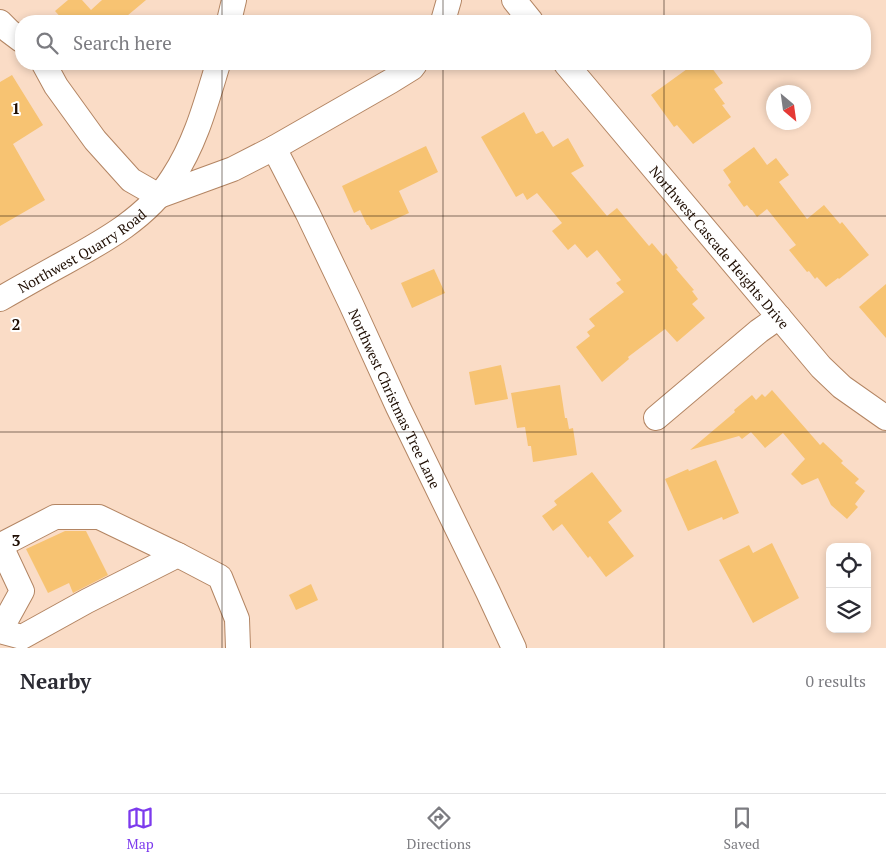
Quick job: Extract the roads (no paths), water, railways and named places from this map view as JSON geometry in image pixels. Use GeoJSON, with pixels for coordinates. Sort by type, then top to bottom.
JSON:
{"type":"FeatureCollection","features":[{"type":"Feature","properties":{"kind":"street"},"geometry":{"type":"LineString","coordinates":[[230,15],[234,0]]}},
{"type":"Feature","properties":{"kind":"street"},"geometry":{"type":"LineString","coordinates":[[445,15],[449,0]]}},
{"type":"Feature","properties":{"kind":"street"},"geometry":{"type":"LineString","coordinates":[[514,0],[527,15]]}},
{"type":"Feature","properties":{"kind":"street"},"geometry":{"type":"LineString","coordinates":[[0,22],[15,36]]}},
{"type":"Feature","properties":{"kind":"street"},"geometry":{"type":"LineString","coordinates":[[47,70],[56,86],[95,140],[131,180],[159,196]]}},
{"type":"Feature","properties":{"kind":"street","name":"Northwest Quarry Road"},"geometry":{"type":"LineString","coordinates":[[0,299],[102,242],[138,216],[159,196],[173,177],[191,145],[201,121],[216,70]]}},
{"type":"Feature","properties":{"kind":"street","name":"Northwest Quarry Road"},"geometry":{"type":"LineString","coordinates":[[159,196],[233,169],[274,148],[409,70]]}},
{"type":"Feature","properties":{"kind":"street","name":"Northwest Cascade Heights Drive"},"geometry":{"type":"LineString","coordinates":[[571,70],[821,367],[842,387],[886,418]]}},
{"type":"Feature","properties":{"kind":"street","name":"Northwest Christmas Tree Lane"},"geometry":{"type":"LineString","coordinates":[[274,148],[312,222],[398,407],[514,648]]}},
{"type":"Feature","properties":{"kind":"street"},"geometry":{"type":"LineString","coordinates":[[656,418],[760,331],[779,318]]}},
{"type":"Feature","properties":{"kind":"street"},"geometry":{"type":"LineString","coordinates":[[178,555],[87,601],[22,637],[0,631],[22,591],[0,544],[55,517],[99,517],[178,555],[220,577],[237,619],[238,648]]}}]}
